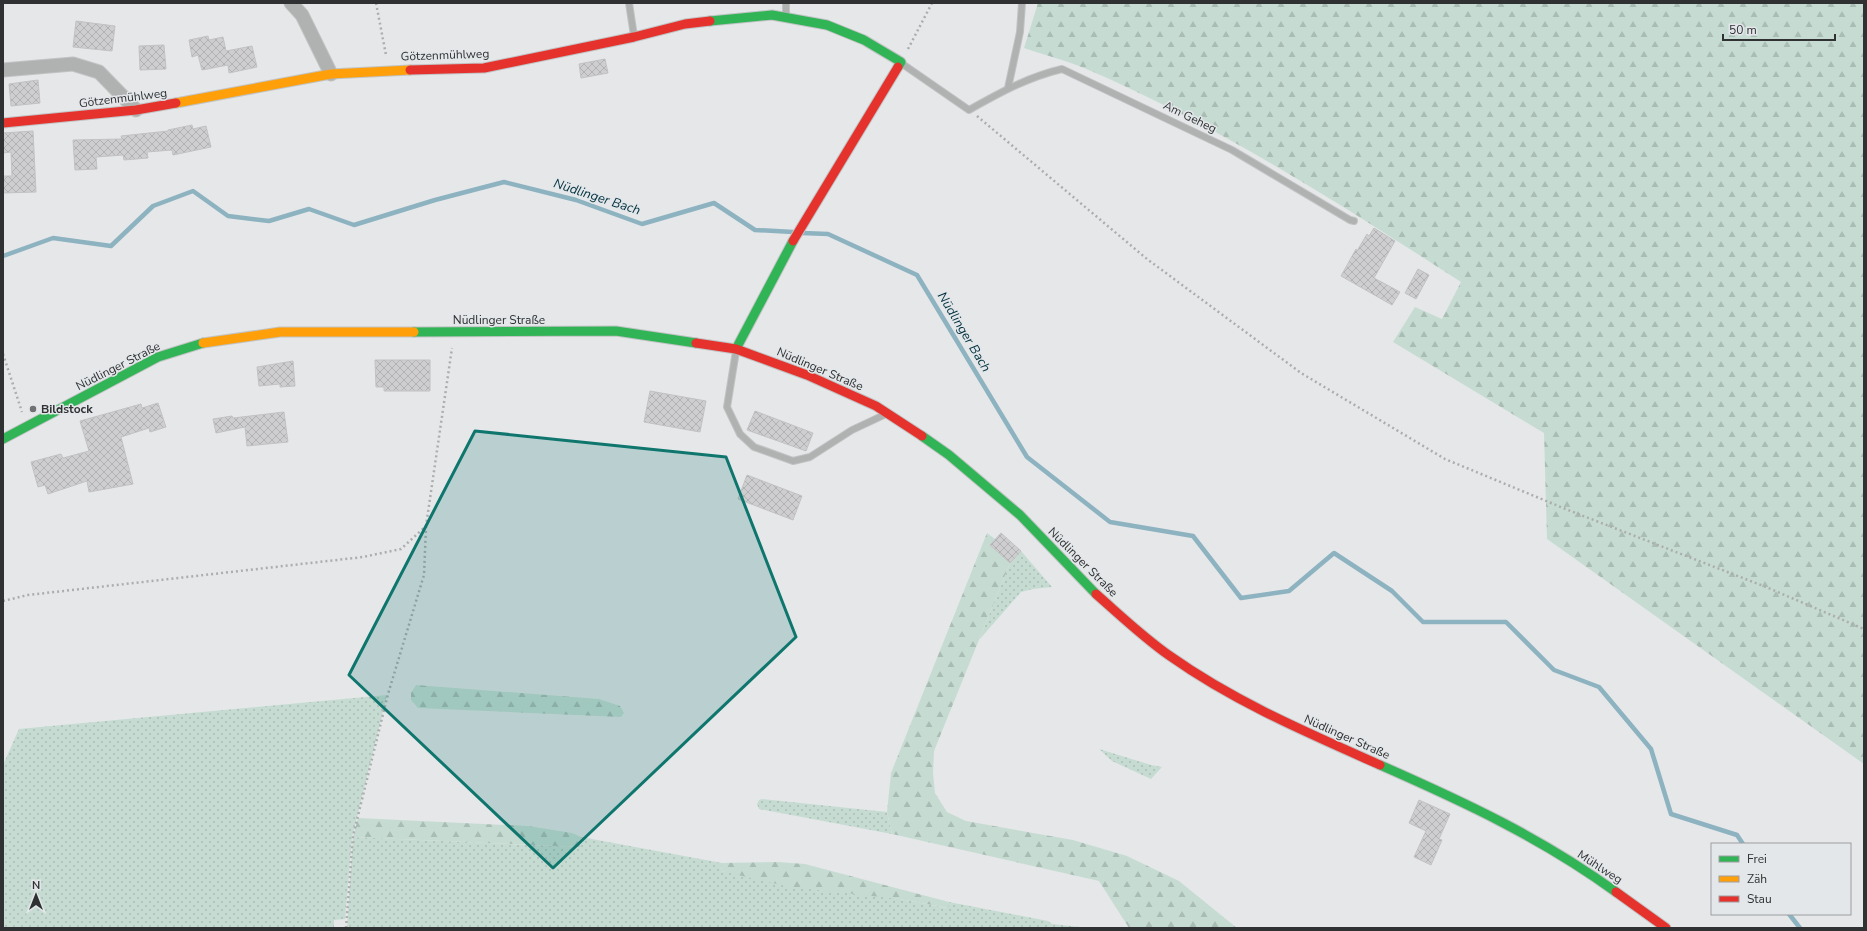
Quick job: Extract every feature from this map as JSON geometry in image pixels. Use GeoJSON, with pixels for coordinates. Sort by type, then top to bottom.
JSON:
{"type":"FeatureCollection","features":[{"type":"Feature","properties":{"kind":"street"},"geometry":{"type":"LineString","coordinates":[[291,3],[302,15],[331,74]]}},
{"type":"Feature","properties":{"kind":"street","name":"Götzenmühlweg"},"geometry":{"type":"LineString","coordinates":[[3,122],[136,110],[331,74],[389,70],[484,68],[634,38],[685,24],[724,19],[772,16],[827,25],[864,40],[901,62]]}},
{"type":"Feature","properties":{"kind":"street"},"geometry":{"type":"LineString","coordinates":[[736,349],[802,223],[901,62]]}},
{"type":"Feature","properties":{"kind":"street"},"geometry":{"type":"LineString","coordinates":[[3,70],[74,64],[99,72],[136,110]]}},
{"type":"Feature","properties":{"kind":"street","name":"Nüdlinger Straße"},"geometry":{"type":"LineString","coordinates":[[3,439],[158,357],[211,341],[280,332],[616,331],[736,349],[807,374],[876,406],[949,455],[1020,515],[1095,593],[1133,627],[1170,656],[1228,693],[1287,724],[1470,805],[1519,830]]}},
{"type":"Feature","properties":{"kind":"street","name":"Mühlweg"},"geometry":{"type":"LineString","coordinates":[[1519,830],[1587,872],[1666,928]]}},
{"type":"Feature","properties":{"kind":"lane"},"geometry":{"type":"LineString","coordinates":[[629,3],[634,38]]}},
{"type":"Feature","properties":{"kind":"lane"},"geometry":{"type":"LineString","coordinates":[[786,3],[786,18]]}},
{"type":"Feature","properties":{"kind":"lane"},"geometry":{"type":"LineString","coordinates":[[1008,88],[1020,32],[1022,3]]}},
{"type":"Feature","properties":{"kind":"lane"},"geometry":{"type":"LineString","coordinates":[[901,62],[969,110]]}},
{"type":"Feature","properties":{"kind":"lane","name":"Am Geheg"},"geometry":{"type":"LineString","coordinates":[[969,110],[1008,88],[1039,74],[1062,69],[1232,150],[1354,221]]}},
{"type":"Feature","properties":{"kind":"lane"},"geometry":{"type":"LineString","coordinates":[[736,349],[727,407],[740,434],[754,447],[793,461],[810,457],[852,430],[888,413]]}},
{"type":"Feature","properties":{"kind":"path"},"geometry":{"type":"LineString","coordinates":[[376,3],[389,70]]}},
{"type":"Feature","properties":{"kind":"path"},"geometry":{"type":"LineString","coordinates":[[901,62],[932,3]]}},
{"type":"Feature","properties":{"kind":"path"},"geometry":{"type":"LineString","coordinates":[[969,110],[1147,259],[1179,283],[1301,372],[1445,459],[1766,587],[1864,629]]}},
{"type":"Feature","properties":{"kind":"path"},"geometry":{"type":"LineString","coordinates":[[346,928],[353,836],[388,694],[424,576],[426,526],[454,332]]}},
{"type":"Feature","properties":{"kind":"path"},"geometry":{"type":"LineString","coordinates":[[3,354],[18,396],[26,428]]}},
{"type":"Feature","properties":{"kind":"path"},"geometry":{"type":"LineString","coordinates":[[3,601],[28,595],[363,557],[401,549],[426,526]]}},
{"type":"Feature","properties":{"kind":"highlighted area"},"geometry":{"type":"Polygon","coordinates":[[[475,431],[726,457],[796,637],[553,868],[349,675],[475,431]]]}},
{"type":"Feature","properties":{"kind":"green space"},"geometry":{"type":"Polygon","coordinates":[[[1038,3],[1864,3],[1864,764],[1547,539],[1544,433],[1393,342],[1415,307],[1442,319],[1461,282],[1324,195],[1230,140],[1134,90],[1069,62],[1024,48],[1038,3]]]}},
{"type":"Feature","properties":{"kind":"green space"},"geometry":{"type":"Polygon","coordinates":[[[987,533],[995,539],[990,545],[1010,563],[934,751],[933,773],[935,793],[947,812],[966,821],[1073,840],[1127,856],[1179,881],[1237,928],[1129,928],[1099,881],[892,834],[887,812],[891,773],[987,533]]]}},
{"type":"Feature","properties":{"kind":"green space"},"geometry":{"type":"Polygon","coordinates":[[[1021,551],[1052,587],[1021,592],[979,640],[1010,563],[1021,551]]]}},
{"type":"Feature","properties":{"kind":"green space"},"geometry":{"type":"Polygon","coordinates":[[[416,685],[599,699],[620,706],[624,713],[621,717],[418,708],[411,700],[411,693],[416,685]]]}},
{"type":"Feature","properties":{"kind":"green space"},"geometry":{"type":"Polygon","coordinates":[[[387,695],[352,837],[345,919],[334,920],[334,928],[3,928],[3,765],[19,729],[387,695]]]}},
{"type":"Feature","properties":{"kind":"green space"},"geometry":{"type":"Polygon","coordinates":[[[1099,749],[1162,767],[1151,779],[1112,761],[1099,749]]]}},
{"type":"Feature","properties":{"kind":"green space"},"geometry":{"type":"Polygon","coordinates":[[[762,799],[887,812],[892,834],[759,809],[757,804],[759,800],[762,799]]]}},
{"type":"Feature","properties":{"kind":"green space"},"geometry":{"type":"Polygon","coordinates":[[[358,818],[528,826],[572,833],[581,837],[583,842],[579,847],[353,837],[358,818]]]}},
{"type":"Feature","properties":{"kind":"green space"},"geometry":{"type":"Polygon","coordinates":[[[353,837],[578,847],[583,842],[581,837],[722,863],[721,871],[900,899],[947,908],[949,902],[1048,921],[1052,924],[1090,928],[347,928],[353,837]]]}},
{"type":"Feature","properties":{"kind":"green space"},"geometry":{"type":"Polygon","coordinates":[[[778,862],[805,864],[949,902],[948,908],[900,899],[790,887],[721,871],[722,863],[778,862]]]}},
{"type":"Feature","properties":{"kind":"building"},"geometry":{"type":"Polygon","coordinates":[[[76,21],[115,26],[112,51],[73,47],[76,21]]]}},
{"type":"Feature","properties":{"kind":"building"},"geometry":{"type":"Polygon","coordinates":[[[208,36],[209,40],[223,37],[226,51],[252,46],[257,67],[229,73],[228,65],[202,70],[198,55],[192,57],[189,40],[208,36]]]}},
{"type":"Feature","properties":{"kind":"building"},"geometry":{"type":"Polygon","coordinates":[[[164,45],[166,69],[140,70],[139,46],[164,45]]]}},
{"type":"Feature","properties":{"kind":"building"},"geometry":{"type":"Polygon","coordinates":[[[605,59],[608,73],[581,78],[579,64],[605,59]]]}},
{"type":"Feature","properties":{"kind":"building"},"geometry":{"type":"Polygon","coordinates":[[[38,80],[40,103],[11,106],[9,84],[38,80]]]}},
{"type":"Feature","properties":{"kind":"building"},"geometry":{"type":"Polygon","coordinates":[[[192,125],[193,129],[206,126],[211,147],[173,155],[172,150],[147,152],[148,158],[124,160],[123,155],[96,157],[97,169],[75,170],[73,140],[122,139],[121,136],[168,131],[192,125]]]}},
{"type":"Feature","properties":{"kind":"building"},"geometry":{"type":"Polygon","coordinates":[[[33,131],[36,192],[3,193],[3,176],[12,176],[11,152],[3,153],[3,133],[33,131]]]}},
{"type":"Feature","properties":{"kind":"building"},"geometry":{"type":"Polygon","coordinates":[[[1374,228],[1395,241],[1374,278],[1400,292],[1392,305],[1341,276],[1356,249],[1357,251],[1367,234],[1369,236],[1374,228]]]}},
{"type":"Feature","properties":{"kind":"building"},"geometry":{"type":"Polygon","coordinates":[[[1418,269],[1429,275],[1416,299],[1405,293],[1418,269]]]}},
{"type":"Feature","properties":{"kind":"building"},"geometry":{"type":"Polygon","coordinates":[[[375,360],[430,360],[430,391],[384,391],[384,387],[376,387],[375,360]]]}},
{"type":"Feature","properties":{"kind":"building"},"geometry":{"type":"Polygon","coordinates":[[[293,361],[295,386],[280,387],[280,384],[259,386],[257,367],[293,361]]]}},
{"type":"Feature","properties":{"kind":"building"},"geometry":{"type":"Polygon","coordinates":[[[650,391],[706,401],[700,432],[644,422],[650,391]]]}},
{"type":"Feature","properties":{"kind":"building"},"geometry":{"type":"Polygon","coordinates":[[[158,403],[166,427],[150,432],[149,428],[121,437],[133,484],[89,492],[87,481],[48,494],[45,485],[38,487],[31,462],[61,454],[63,458],[89,451],[80,421],[141,404],[142,408],[158,403]]]}},
{"type":"Feature","properties":{"kind":"building"},"geometry":{"type":"Polygon","coordinates":[[[755,411],[813,433],[806,451],[747,430],[755,411]]]}},
{"type":"Feature","properties":{"kind":"building"},"geometry":{"type":"Polygon","coordinates":[[[284,412],[288,442],[247,446],[245,427],[216,433],[213,419],[232,416],[233,418],[284,412]]]}},
{"type":"Feature","properties":{"kind":"building"},"geometry":{"type":"Polygon","coordinates":[[[747,475],[802,496],[793,520],[738,499],[747,475]]]}},
{"type":"Feature","properties":{"kind":"building"},"geometry":{"type":"Polygon","coordinates":[[[1001,533],[1021,551],[1010,563],[990,545],[1001,533]]]}},
{"type":"Feature","properties":{"kind":"building"},"geometry":{"type":"Polygon","coordinates":[[[1419,800],[1450,814],[1439,839],[1442,840],[1431,865],[1414,857],[1426,831],[1409,823],[1419,800]]]}},
{"type":"Feature","properties":{"kind":"waterway","name":"Nüdlinger Bach"},"geometry":{"type":"LineString","coordinates":[[3,256],[53,238],[111,246],[153,206],[193,191],[228,216],[269,221],[309,209],[354,225],[435,200],[504,182],[576,200],[642,224],[714,203],[755,230],[793,232]]}},
{"type":"Feature","properties":{"kind":"waterway","name":"Nüdlinger Bach"},"geometry":{"type":"LineString","coordinates":[[802,233],[828,234],[917,275],[1027,457],[1110,522],[1193,536],[1241,598],[1289,591],[1334,553],[1392,591],[1423,622],[1506,622],[1554,670],[1599,687],[1651,749],[1671,814],[1737,835],[1742,843]]}},
{"type":"Feature","properties":{"kind":"waterway","name":"Nüdlinger Bach"},"geometry":{"type":"LineString","coordinates":[[1790,915],[1800,928]]}},
{"type":"Feature","properties":{"kind":"traffic: fast"},"geometry":{"type":"LineString","coordinates":[[710,21],[772,15],[827,25],[864,40],[901,62],[898,67]]}},
{"type":"Feature","properties":{"kind":"traffic: fast"},"geometry":{"type":"LineString","coordinates":[[736,349],[793,241]]}},
{"type":"Feature","properties":{"kind":"traffic: fast"},"geometry":{"type":"LineString","coordinates":[[414,332],[616,331],[696,343]]}},
{"type":"Feature","properties":{"kind":"traffic: fast"},"geometry":{"type":"LineString","coordinates":[[3,439],[158,357],[203,343]]}},
{"type":"Feature","properties":{"kind":"traffic: fast"},"geometry":{"type":"LineString","coordinates":[[922,436],[949,455],[1020,515],[1096,594]]}},
{"type":"Feature","properties":{"kind":"traffic: fast"},"geometry":{"type":"LineString","coordinates":[[1380,765],[1472,807],[1530,837],[1559,854],[1616,892]]}},
{"type":"Feature","properties":{"kind":"traffic: slow"},"geometry":{"type":"LineString","coordinates":[[176,103],[331,74],[410,70]]}},
{"type":"Feature","properties":{"kind":"traffic: slow"},"geometry":{"type":"LineString","coordinates":[[203,343],[280,332],[414,332]]}},
{"type":"Feature","properties":{"kind":"traffic: jam"},"geometry":{"type":"LineString","coordinates":[[410,70],[484,68],[634,37],[685,24],[710,21]]}},
{"type":"Feature","properties":{"kind":"traffic: jam"},"geometry":{"type":"LineString","coordinates":[[793,241],[898,67]]}},
{"type":"Feature","properties":{"kind":"traffic: jam"},"geometry":{"type":"LineString","coordinates":[[3,123],[136,110],[176,103]]}},
{"type":"Feature","properties":{"kind":"traffic: jam"},"geometry":{"type":"LineString","coordinates":[[696,343],[736,349],[807,375],[876,406],[922,436]]}},
{"type":"Feature","properties":{"kind":"traffic: jam"},"geometry":{"type":"LineString","coordinates":[[1096,594],[1160,649],[1195,673],[1272,716],[1380,765]]}},
{"type":"Feature","properties":{"kind":"traffic: jam"},"geometry":{"type":"LineString","coordinates":[[1616,892],[1666,928]]}},
{"type":"Feature","properties":{"kind":"place","name":"Bildstock"},"geometry":{"type":"Point","coordinates":[33,409]}}]}
